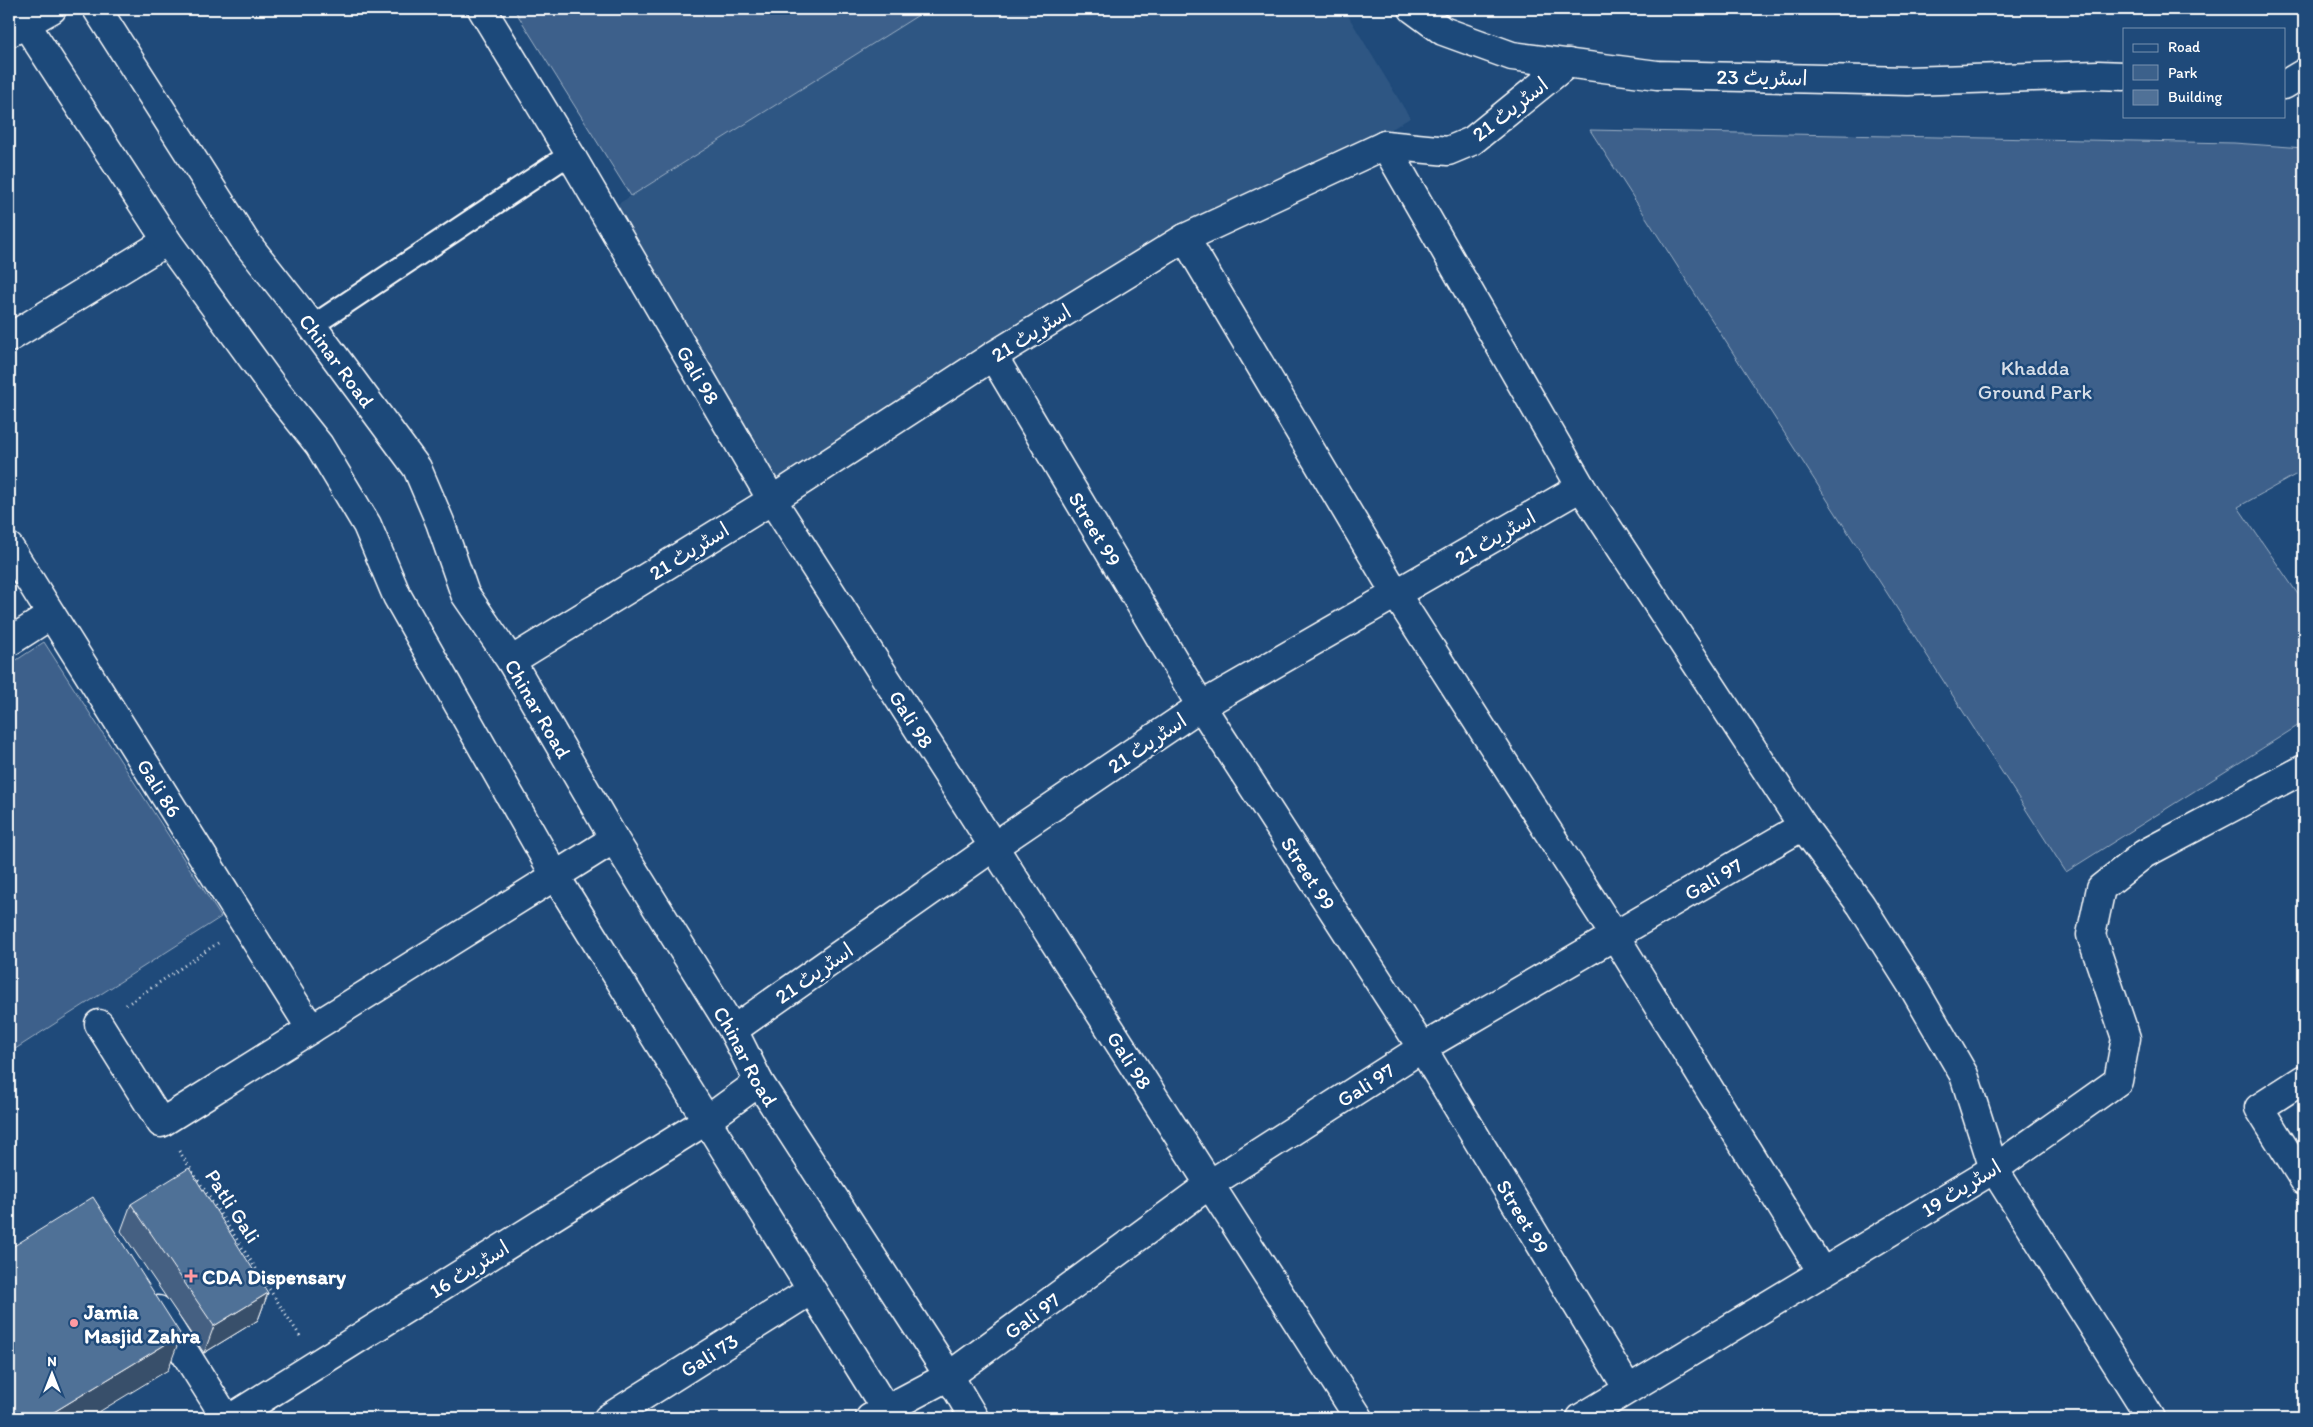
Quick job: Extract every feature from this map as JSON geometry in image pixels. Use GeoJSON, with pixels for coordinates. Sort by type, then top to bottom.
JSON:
{"type":"FeatureCollection","features":[{"type":"Feature","properties":{"kind":"street"},"geometry":{"type":"LineString","coordinates":[[52,9],[17,21],[166,241],[276,391],[319,446],[367,525],[396,596],[556,877],[707,1120],[882,1415]]}},
{"type":"Feature","properties":{"kind":"street","name":"Chinar Road"},"geometry":{"type":"LineString","coordinates":[[97,9],[245,241],[312,326],[417,468],[440,522],[466,594],[511,661],[614,839],[732,1030],[759,1082],[949,1376],[974,1418]]}},
{"type":"Feature","properties":{"kind":"street","name":"Gali 98"},"geometry":{"type":"LineString","coordinates":[[482,9],[570,154],[772,500],[1359,1418]]}},
{"type":"Feature","properties":{"kind":"street","name":"اسٹریٹ 23"},"geometry":{"type":"LineString","coordinates":[[1413,9],[1443,31],[1512,56],[1666,75],[1908,81],[2098,75],[2123,76]]}},
{"type":"Feature","properties":{"kind":"street","name":"اسٹریٹ 21"},"geometry":{"type":"LineString","coordinates":[[511,661],[772,500],[993,356],[1185,238],[1385,145],[1448,151],[1472,141],[1568,63]]}},
{"type":"Feature","properties":{"kind":"street"},"geometry":{"type":"LineString","coordinates":[[2286,84],[2304,73]]}},
{"type":"Feature","properties":{"kind":"street"},"geometry":{"type":"LineString","coordinates":[[2286,85],[2304,86]]}},
{"type":"Feature","properties":{"kind":"street"},"geometry":{"type":"LineString","coordinates":[[1385,145],[1581,487],[1803,826],[1862,905],[1964,1075],[1994,1169],[2151,1418]]}},
{"type":"Feature","properties":{"kind":"street"},"geometry":{"type":"LineString","coordinates":[[1185,238],[1396,594],[1616,936],[1822,1272]]}},
{"type":"Feature","properties":{"kind":"street"},"geometry":{"type":"LineString","coordinates":[[9,338],[166,241]]}},
{"type":"Feature","properties":{"kind":"street","name":"Street 99"},"geometry":{"type":"LineString","coordinates":[[993,356],[1201,706],[1422,1048],[1628,1389]]}},
{"type":"Feature","properties":{"kind":"street","name":"اسٹریٹ 21"},"geometry":{"type":"LineString","coordinates":[[732,1030],[993,847],[1201,706],[1581,487]]}},
{"type":"Feature","properties":{"kind":"street","name":"Gali 86"},"geometry":{"type":"LineString","coordinates":[[9,547],[311,1029]]}},
{"type":"Feature","properties":{"kind":"street"},"geometry":{"type":"LineString","coordinates":[[9,642],[51,615]]}},
{"type":"Feature","properties":{"kind":"street","name":"اسٹریٹ 19"},"geometry":{"type":"LineString","coordinates":[[1590,1416],[1628,1389],[1994,1169],[2118,1081],[2126,1038],[2092,935],[2101,888],[2144,854],[2304,769]]}},
{"type":"Feature","properties":{"kind":"street","name":"Gali 97"},"geometry":{"type":"LineString","coordinates":[[882,1415],[949,1376],[1210,1184],[1422,1048],[1803,826]]}},
{"type":"Feature","properties":{"kind":"street"},"geometry":{"type":"LineString","coordinates":[[99,1024],[161,1123],[614,839]]}},
{"type":"Feature","properties":{"kind":"street"},"geometry":{"type":"LineString","coordinates":[[2304,1079],[2259,1108],[2304,1180]]}},
{"type":"Feature","properties":{"kind":"street","name":"اسٹریٹ 16"},"geometry":{"type":"LineString","coordinates":[[231,1418],[707,1120],[759,1082]]}},
{"type":"Feature","properties":{"kind":"street"},"geometry":{"type":"LineString","coordinates":[[143,1286],[226,1418]]}},
{"type":"Feature","properties":{"kind":"street","name":"Gali 73"},"geometry":{"type":"LineString","coordinates":[[608,1418],[810,1291]]}},
{"type":"Feature","properties":{"kind":"lane"},"geometry":{"type":"LineString","coordinates":[[312,326],[570,154]]}},
{"type":"Feature","properties":{"kind":"path"},"geometry":{"type":"LineString","coordinates":[[99,1024],[245,925]]}},
{"type":"Feature","properties":{"kind":"path","name":"Patli Gali"},"geometry":{"type":"LineString","coordinates":[[161,1123],[302,1339]]}},
{"type":"Feature","properties":{"kind":"shaded area"},"geometry":{"type":"Polygon","coordinates":[[[928,9],[1344,9],[1410,118],[787,496],[615,206],[928,9]]]}},
{"type":"Feature","properties":{"kind":"green space"},"geometry":{"type":"Polygon","coordinates":[[[514,9],[928,9],[631,196],[514,9]]]}},
{"type":"Feature","properties":{"kind":"green space","name":"Khadda Ground Park"},"geometry":{"type":"Polygon","coordinates":[[[1590,130],[2234,143],[2304,148],[2304,470],[2238,507],[2304,603],[2304,722],[2066,872],[1590,130]]]}},
{"type":"Feature","properties":{"kind":"green space"},"geometry":{"type":"Polygon","coordinates":[[[44,642],[221,917],[9,1053],[9,665],[44,642]]]}},
{"type":"Feature","properties":{"kind":"building"},"geometry":{"type":"Polygon","coordinates":[[[189,1168],[268,1293],[214,1326],[131,1204],[189,1168]]]}},
{"type":"Feature","properties":{"kind":"building","name":"Jamia Masjid Zahra"},"geometry":{"type":"Polygon","coordinates":[[[93,1197],[181,1335],[44,1418],[9,1418],[9,1249],[93,1197]]]}},
{"type":"Feature","properties":{"kind":"place","name":"CDA Dispensary"},"geometry":{"type":"Point","coordinates":[191,1276]}},
{"type":"Feature","properties":{"kind":"place","name":"Jamia Masjid Zahra"},"geometry":{"type":"Point","coordinates":[74,1323]}}]}
